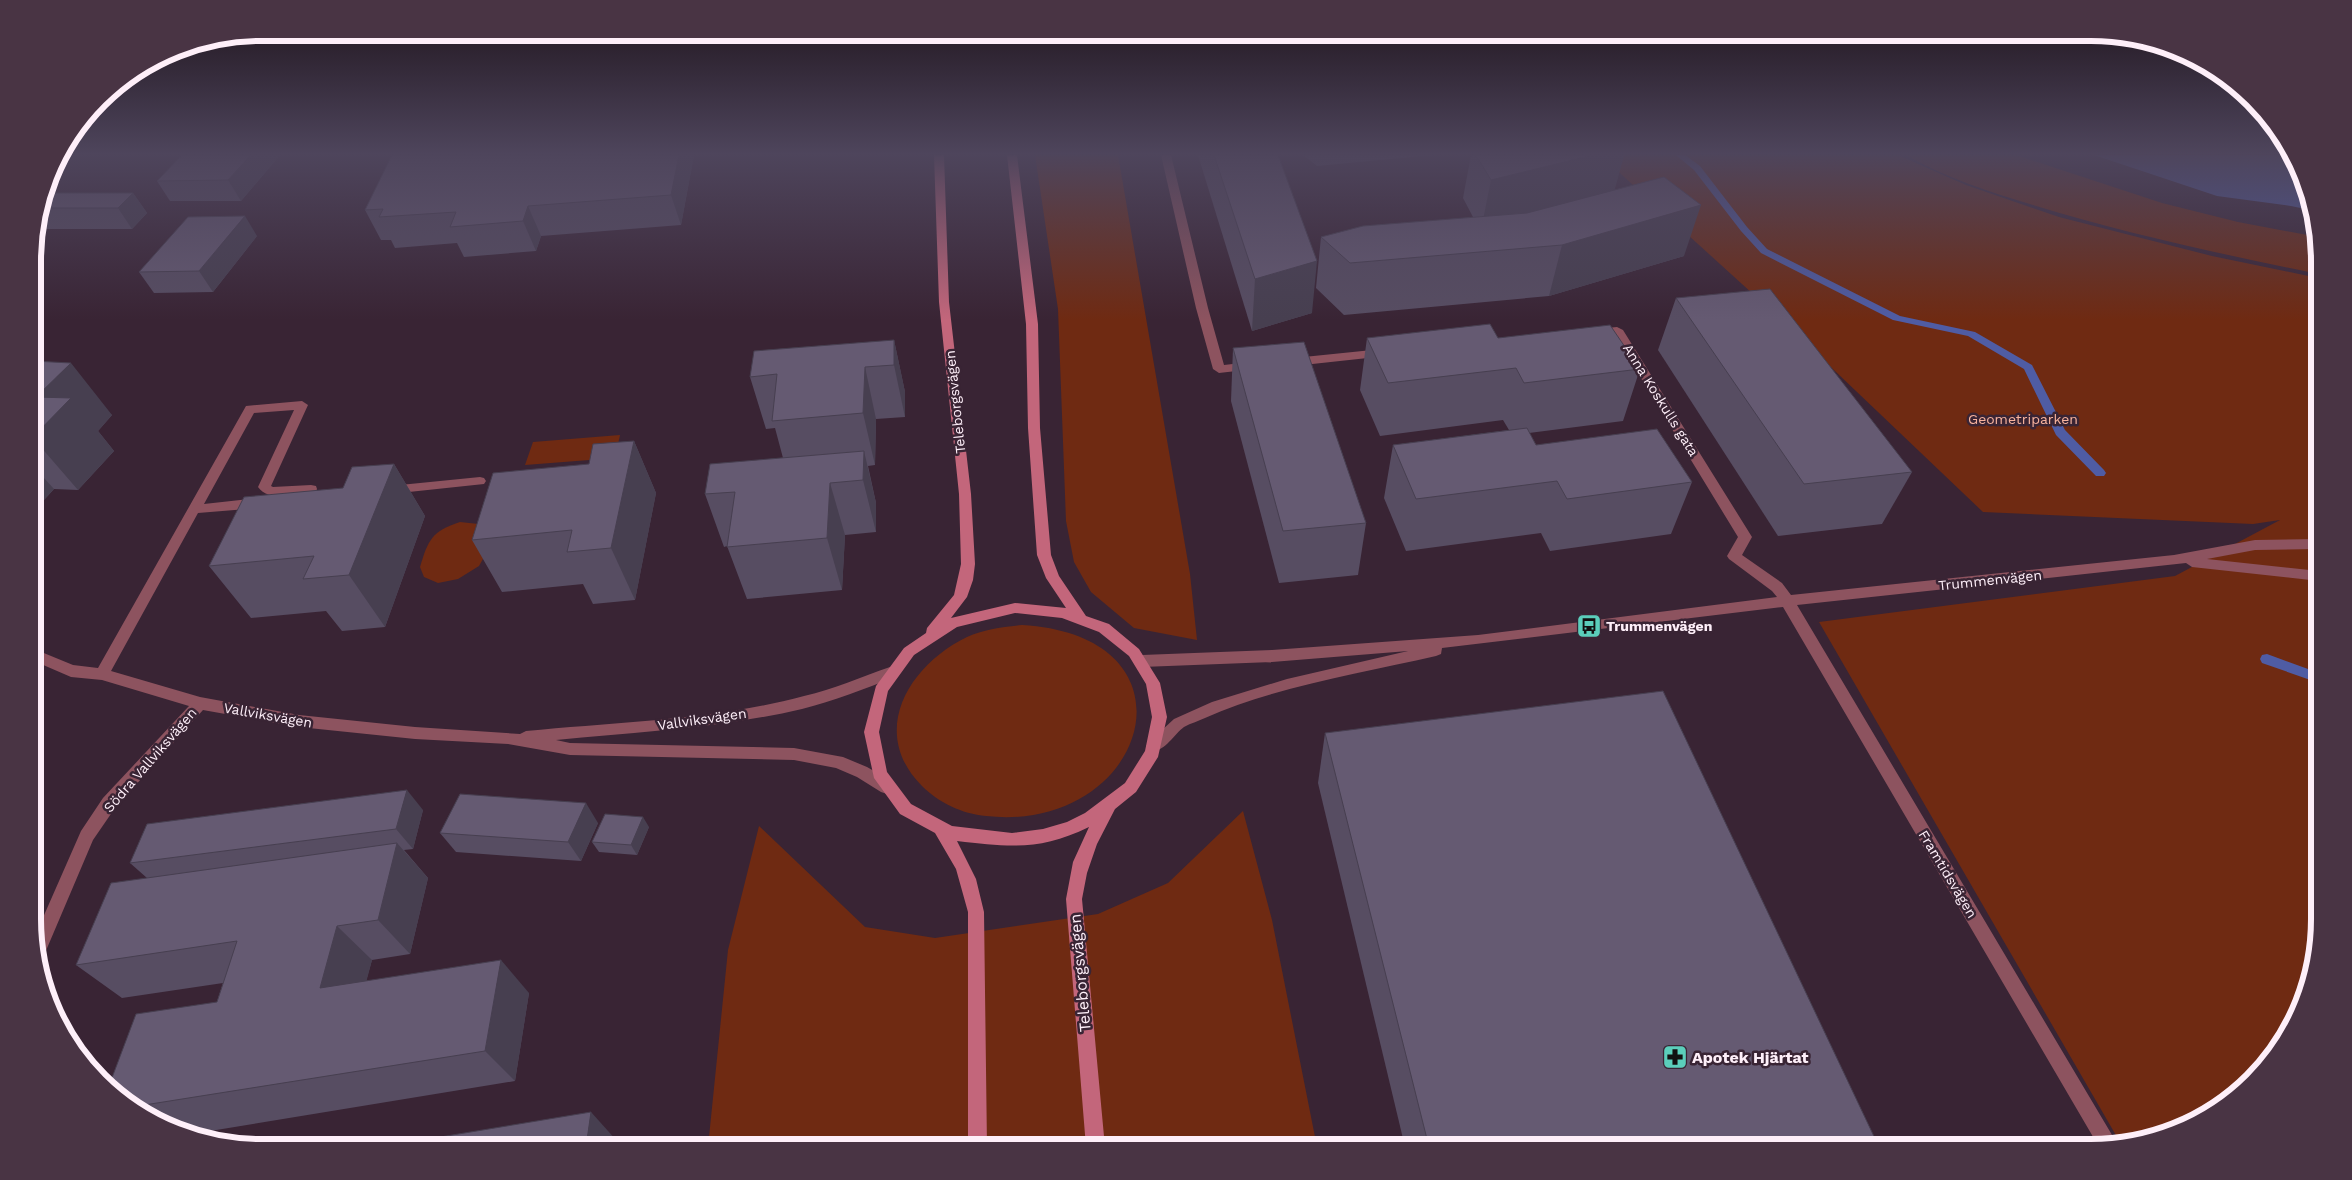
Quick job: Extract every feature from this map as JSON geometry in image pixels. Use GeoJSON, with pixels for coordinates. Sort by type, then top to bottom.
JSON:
{"type":"FeatureCollection","features":[{"type":"Feature","properties":{"kind":"main road","name":"Teleborgsvägen"},"geometry":{"type":"LineString","coordinates":[[928,637],[960,597],[966,580],[968,564],[964,494],[944,302],[941,210]]}},
{"type":"Feature","properties":{"kind":"main road"},"geometry":{"type":"LineString","coordinates":[[1019,210],[1032,324],[1034,428],[1044,555],[1053,578],[1079,616]]}},
{"type":"Feature","properties":{"kind":"main road"},"geometry":{"type":"LineString","coordinates":[[1042,608],[1079,616],[1115,634],[1130,646],[1142,661],[1152,681],[1158,702],[1159,724],[1154,746],[1136,779],[1108,807],[1071,828],[1028,839],[984,840],[942,830],[916,815],[898,800],[887,787],[877,769],[872,750],[870,730],[876,701],[890,673],[903,657],[928,637],[963,619],[1002,609],[1042,608]]}},
{"type":"Feature","properties":{"kind":"main road","name":"Teleborgsvägen"},"geometry":{"type":"LineString","coordinates":[[1095,1139],[1074,899],[1076,876],[1082,856],[1108,807]]}},
{"type":"Feature","properties":{"kind":"main road"},"geometry":{"type":"LineString","coordinates":[[942,830],[963,863],[971,885],[976,912],[977,1139]]}},
{"type":"Feature","properties":{"kind":"street"},"geometry":{"type":"LineString","coordinates":[[1179,210],[1202,308],[1219,369],[1258,365]]}},
{"type":"Feature","properties":{"kind":"street","name":"Anna Koskulls gata"},"geometry":{"type":"LineString","coordinates":[[1588,333],[1617,330],[1745,537],[1734,556],[1777,587],[1787,601]]}},
{"type":"Feature","properties":{"kind":"street"},"geometry":{"type":"LineString","coordinates":[[1277,363],[1394,352]]}},
{"type":"Feature","properties":{"kind":"street"},"geometry":{"type":"LineString","coordinates":[[102,674],[250,409],[302,405],[264,486],[271,492],[311,489]]}},
{"type":"Feature","properties":{"kind":"street"},"geometry":{"type":"LineString","coordinates":[[372,492],[480,481]]}},
{"type":"Feature","properties":{"kind":"street"},"geometry":{"type":"LineString","coordinates":[[195,509],[323,497]]}},
{"type":"Feature","properties":{"kind":"street","name":"Trummenvägen"},"geometry":{"type":"LineString","coordinates":[[1142,661],[1272,656],[1478,640],[1787,601],[2174,560],[2255,545],[2311,544]]}},
{"type":"Feature","properties":{"kind":"street","name":"Trummenvägen"},"geometry":{"type":"LineString","coordinates":[[2174,560],[2311,575]]}},
{"type":"Feature","properties":{"kind":"street","name":"Framtidsvägen"},"geometry":{"type":"LineString","coordinates":[[1787,601],[2104,1138]]}},
{"type":"Feature","properties":{"kind":"street","name":"Trummenvägen"},"geometry":{"type":"LineString","coordinates":[[1154,746],[1179,724],[1217,706],[1287,685],[1478,640]]}},
{"type":"Feature","properties":{"kind":"street","name":"Vallviksvägen"},"geometry":{"type":"LineString","coordinates":[[41,658],[71,671],[102,674],[200,703],[299,721],[414,733],[508,738],[570,749],[794,754],[838,762],[862,772],[887,787]]}},
{"type":"Feature","properties":{"kind":"street","name":"Vallviksvägen"},"geometry":{"type":"LineString","coordinates":[[508,738],[724,717],[804,703],[858,688],[890,673]]}},
{"type":"Feature","properties":{"kind":"street","name":"Södra Vallviksvägen"},"geometry":{"type":"LineString","coordinates":[[42,939],[87,836],[109,804],[200,703]]}},
{"type":"Feature","properties":{"kind":"green space"},"geometry":{"type":"Polygon","coordinates":[[[1043,210],[1127,210],[1190,574],[1197,640],[1134,628],[1091,592],[1074,562],[1066,521],[1058,309],[1043,210]]]}},
{"type":"Feature","properties":{"kind":"green space","name":"Geometriparken"},"geometry":{"type":"Polygon","coordinates":[[[1661,210],[2039,210],[2059,217],[2212,256],[2311,277],[2311,919],[2307,962],[2299,990],[2288,1016],[2265,1053],[2225,1093],[2188,1116],[2162,1127],[2134,1135],[2117,1137],[1819,622],[2175,576],[2280,520],[2253,524],[1983,512],[1775,314],[1661,210]]]}},
{"type":"Feature","properties":{"kind":"green space"},"geometry":{"type":"Polygon","coordinates":[[[2051,210],[2190,210],[2238,222],[2309,235],[2311,273],[2175,243],[2051,210]]]}},
{"type":"Feature","properties":{"kind":"green space"},"geometry":{"type":"Polygon","coordinates":[[[620,435],[615,458],[525,465],[533,442],[620,435]]]}},
{"type":"Feature","properties":{"kind":"green space"},"geometry":{"type":"Polygon","coordinates":[[[460,522],[488,525],[489,548],[479,566],[458,579],[438,583],[424,577],[420,567],[432,538],[443,529],[460,522]]]}},
{"type":"Feature","properties":{"kind":"green space"},"geometry":{"type":"Polygon","coordinates":[[[1022,625],[1080,637],[1117,662],[1135,695],[1134,731],[1117,766],[1086,795],[1041,813],[986,816],[968,813],[943,802],[928,792],[906,765],[898,744],[897,723],[902,702],[913,682],[928,664],[946,649],[980,632],[1022,625]]]}},
{"type":"Feature","properties":{"kind":"green space"},"geometry":{"type":"Polygon","coordinates":[[[1243,811],[1272,920],[1315,1139],[709,1139],[728,950],[759,826],[865,927],[935,938],[1098,914],[1168,883],[1243,811]]]}},
{"type":"Feature","properties":{"kind":"building"},"geometry":{"type":"Polygon","coordinates":[[[382,210],[527,210],[523,221],[450,227],[456,212],[379,217],[382,210]]]}},
{"type":"Feature","properties":{"kind":"building"},"geometry":{"type":"Polygon","coordinates":[[[1232,210],[1298,210],[1317,261],[1255,279],[1232,210]]]}},
{"type":"Feature","properties":{"kind":"building"},"geometry":{"type":"Polygon","coordinates":[[[1538,210],[1683,210],[1562,245],[1350,263],[1321,237],[1363,226],[1527,213],[1538,210]]]}},
{"type":"Feature","properties":{"kind":"building"},"geometry":{"type":"Polygon","coordinates":[[[245,216],[199,271],[139,272],[188,217],[245,216]]]}},
{"type":"Feature","properties":{"kind":"building"},"geometry":{"type":"Polygon","coordinates":[[[1770,289],[1912,472],[1804,484],[1676,298],[1770,289]]]}},
{"type":"Feature","properties":{"kind":"building"},"geometry":{"type":"Polygon","coordinates":[[[1490,324],[1498,338],[1610,325],[1640,369],[1524,383],[1516,368],[1388,383],[1367,338],[1490,324]]]}},
{"type":"Feature","properties":{"kind":"building"},"geometry":{"type":"Polygon","coordinates":[[[894,340],[894,365],[865,367],[863,413],[772,421],[777,374],[750,377],[754,351],[894,340]]]}},
{"type":"Feature","properties":{"kind":"building"},"geometry":{"type":"Polygon","coordinates":[[[1304,342],[1366,523],[1283,531],[1233,348],[1304,342]]]}},
{"type":"Feature","properties":{"kind":"building"},"geometry":{"type":"Polygon","coordinates":[[[41,361],[71,363],[41,392],[41,361]]]}},
{"type":"Feature","properties":{"kind":"building"},"geometry":{"type":"Polygon","coordinates":[[[41,397],[71,398],[41,429],[41,397]]]}},
{"type":"Feature","properties":{"kind":"building"},"geometry":{"type":"Polygon","coordinates":[[[1527,428],[1536,445],[1657,429],[1692,482],[1567,499],[1557,481],[1416,499],[1393,445],[1527,428]]]}},
{"type":"Feature","properties":{"kind":"building"},"geometry":{"type":"Polygon","coordinates":[[[634,441],[611,548],[567,552],[572,530],[472,540],[493,473],[589,464],[593,444],[634,441]]]}},
{"type":"Feature","properties":{"kind":"building"},"geometry":{"type":"Polygon","coordinates":[[[864,451],[863,480],[830,483],[827,538],[727,547],[735,492],[705,494],[710,464],[864,451]]]}},
{"type":"Feature","properties":{"kind":"building"},"geometry":{"type":"Polygon","coordinates":[[[394,464],[349,575],[303,579],[314,556],[209,566],[244,497],[343,488],[352,467],[394,464]]]}},
{"type":"Feature","properties":{"kind":"building"},"geometry":{"type":"Polygon","coordinates":[[[1663,691],[1875,1139],[1427,1139],[1325,733],[1663,691]]]}},
{"type":"Feature","properties":{"kind":"building"},"geometry":{"type":"Polygon","coordinates":[[[407,790],[396,829],[130,863],[147,824],[407,790]]]}},
{"type":"Feature","properties":{"kind":"building"},"geometry":{"type":"Polygon","coordinates":[[[460,794],[586,803],[568,842],[440,833],[460,794]]]}},
{"type":"Feature","properties":{"kind":"building"},"geometry":{"type":"Polygon","coordinates":[[[605,814],[643,817],[631,845],[592,842],[605,814]]]}},
{"type":"Feature","properties":{"kind":"building"},"geometry":{"type":"Polygon","coordinates":[[[397,843],[378,920],[337,926],[320,988],[501,960],[485,1051],[144,1105],[111,1079],[136,1014],[217,1002],[237,941],[76,965],[111,883],[397,843]]]}},
{"type":"Feature","properties":{"kind":"building"},"geometry":{"type":"Polygon","coordinates":[[[591,1112],[587,1139],[428,1139],[591,1112]]]}},
{"type":"Feature","properties":{"kind":"waterway"},"geometry":{"type":"LineString","coordinates":[[1729,210],[1764,251],[1897,318],[1971,334],[2028,367],[2060,432],[2100,473]]}},
{"type":"Feature","properties":{"kind":"waterway"},"geometry":{"type":"LineString","coordinates":[[2267,659],[2311,675]]}},
{"type":"Feature","properties":{"kind":"place","name":"Trummenvägen"},"geometry":{"type":"Point","coordinates":[1589,626]}},
{"type":"Feature","properties":{"kind":"place","name":"Apotek Hjärtat"},"geometry":{"type":"Point","coordinates":[1675,1057]}}]}
